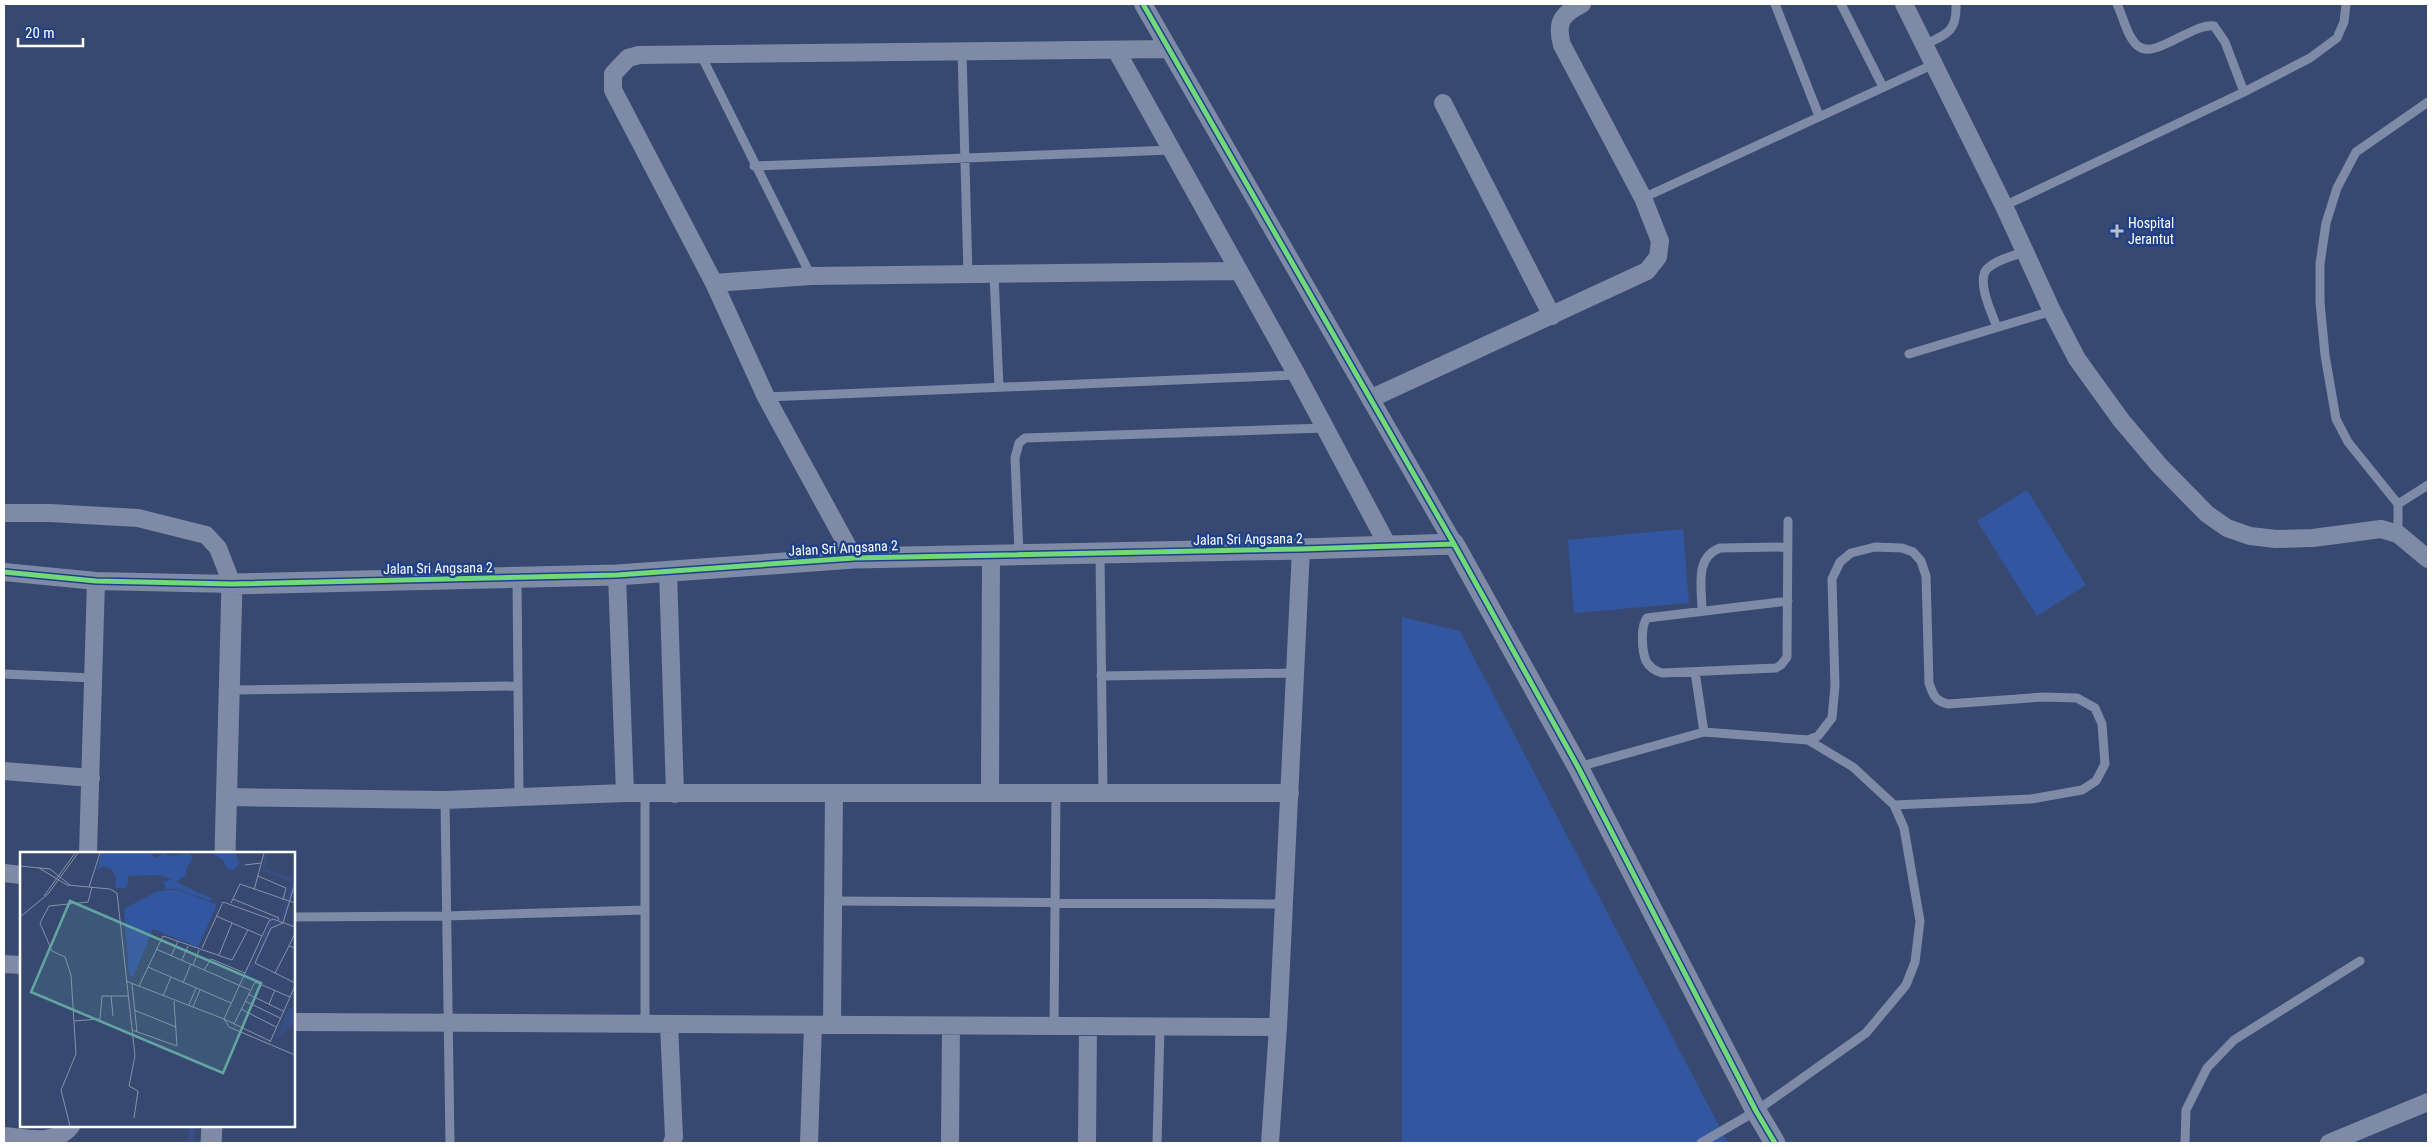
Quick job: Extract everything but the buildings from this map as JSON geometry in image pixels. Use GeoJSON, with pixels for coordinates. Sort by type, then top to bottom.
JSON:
{"type":"FeatureCollection","features":[{"type":"Feature","properties":{"kind":"street"},"geometry":{"type":"LineString","coordinates":[[1143,4],[1372,398],[1578,767],[1756,1111],[1775,1143]]}},
{"type":"Feature","properties":{"kind":"street"},"geometry":{"type":"LineString","coordinates":[[1372,398],[1647,272],[1658,257],[1660,241],[1643,198],[1562,45],[1558,30],[1562,18],[1582,4]]}},
{"type":"Feature","properties":{"kind":"street"},"geometry":{"type":"LineString","coordinates":[[1904,4],[2077,359],[2121,420],[2159,465],[2200,507],[2227,528],[2250,536],[2276,539],[2313,538],[2380,529],[2398,534],[2428,559]]}},
{"type":"Feature","properties":{"kind":"street"},"geometry":{"type":"LineString","coordinates":[[854,558],[766,397],[714,283],[614,90],[613,74],[628,58],[639,55],[1168,49]]}},
{"type":"Feature","properties":{"kind":"street"},"geometry":{"type":"LineString","coordinates":[[1116,50],[1297,375],[1388,546]]}},
{"type":"Feature","properties":{"kind":"street"},"geometry":{"type":"LineString","coordinates":[[1443,103],[1552,316]]}},
{"type":"Feature","properties":{"kind":"street"},"geometry":{"type":"LineString","coordinates":[[714,283],[811,276],[1239,271]]}},
{"type":"Feature","properties":{"kind":"street"},"geometry":{"type":"LineString","coordinates":[[4,513],[50,513],[138,518],[206,534],[218,548],[232,584],[225,852]]}},
{"type":"Feature","properties":{"kind":"street","name":"Jalan Sri Angsana 2"},"geometry":{"type":"LineString","coordinates":[[232,584],[617,575],[854,558],[1454,544]]}},
{"type":"Feature","properties":{"kind":"street"},"geometry":{"type":"LineString","coordinates":[[1270,1143],[1278,1028],[1301,549]]}},
{"type":"Feature","properties":{"kind":"street"},"geometry":{"type":"LineString","coordinates":[[990,792],[991,555]]}},
{"type":"Feature","properties":{"kind":"street"},"geometry":{"type":"LineString","coordinates":[[668,571],[675,794]]}},
{"type":"Feature","properties":{"kind":"street"},"geometry":{"type":"LineString","coordinates":[[4,572],[96,581],[232,584]]}},
{"type":"Feature","properties":{"kind":"street"},"geometry":{"type":"LineString","coordinates":[[617,575],[625,793]]}},
{"type":"Feature","properties":{"kind":"street"},"geometry":{"type":"LineString","coordinates":[[88,852],[96,581]]}},
{"type":"Feature","properties":{"kind":"street"},"geometry":{"type":"LineString","coordinates":[[4,771],[90,778]]}},
{"type":"Feature","properties":{"kind":"street"},"geometry":{"type":"LineString","coordinates":[[225,797],[445,800],[625,793],[1290,793]]}},
{"type":"Feature","properties":{"kind":"street"},"geometry":{"type":"LineString","coordinates":[[832,1025],[834,793]]}},
{"type":"Feature","properties":{"kind":"street"},"geometry":{"type":"LineString","coordinates":[[4,873],[20,875]]}},
{"type":"Feature","properties":{"kind":"street"},"geometry":{"type":"LineString","coordinates":[[4,964],[20,965]]}},
{"type":"Feature","properties":{"kind":"street"},"geometry":{"type":"LineString","coordinates":[[295,1022],[1278,1028]]}},
{"type":"Feature","properties":{"kind":"street"},"geometry":{"type":"LineString","coordinates":[[669,1024],[674,1137],[672,1143]]}},
{"type":"Feature","properties":{"kind":"street"},"geometry":{"type":"LineString","coordinates":[[809,1143],[813,1025]]}},
{"type":"Feature","properties":{"kind":"street"},"geometry":{"type":"LineString","coordinates":[[950,1143],[951,1026]]}},
{"type":"Feature","properties":{"kind":"street"},"geometry":{"type":"LineString","coordinates":[[1087,1143],[1088,1026]]}},
{"type":"Feature","properties":{"kind":"street"},"geometry":{"type":"LineString","coordinates":[[2329,1143],[2428,1102]]}},
{"type":"Feature","properties":{"kind":"street"},"geometry":{"type":"LineString","coordinates":[[4,1136],[44,1139],[58,1137],[70,1127]]}},
{"type":"Feature","properties":{"kind":"street"},"geometry":{"type":"LineString","coordinates":[[211,1143],[212,1127]]}},
{"type":"Feature","properties":{"kind":"lane"},"geometry":{"type":"LineString","coordinates":[[1775,4],[1818,116]]}},
{"type":"Feature","properties":{"kind":"lane"},"geometry":{"type":"LineString","coordinates":[[1841,4],[1884,87]]}},
{"type":"Feature","properties":{"kind":"lane"},"geometry":{"type":"LineString","coordinates":[[1924,45],[1948,34],[1957,16],[1956,4]]}},
{"type":"Feature","properties":{"kind":"lane"},"geometry":{"type":"LineString","coordinates":[[2117,4],[2133,40],[2139,47],[2148,49],[2159,47],[2199,27],[2214,26],[2225,42],[2244,92]]}},
{"type":"Feature","properties":{"kind":"lane"},"geometry":{"type":"LineString","coordinates":[[2004,206],[2244,92],[2310,58],[2337,38],[2344,22],[2346,4]]}},
{"type":"Feature","properties":{"kind":"lane"},"geometry":{"type":"LineString","coordinates":[[962,51],[968,275]]}},
{"type":"Feature","properties":{"kind":"lane"},"geometry":{"type":"LineString","coordinates":[[700,53],[754,166],[811,276]]}},
{"type":"Feature","properties":{"kind":"lane"},"geometry":{"type":"LineString","coordinates":[[1643,198],[1934,64]]}},
{"type":"Feature","properties":{"kind":"lane"},"geometry":{"type":"LineString","coordinates":[[2398,534],[2398,504],[2348,442],[2336,419],[2325,356],[2320,302],[2320,264],[2326,223],[2337,188],[2356,152],[2428,102]]}},
{"type":"Feature","properties":{"kind":"lane"},"geometry":{"type":"LineString","coordinates":[[754,166],[1172,150]]}},
{"type":"Feature","properties":{"kind":"lane"},"geometry":{"type":"LineString","coordinates":[[1997,328],[1982,285],[1983,276],[1986,268],[2025,252]]}},
{"type":"Feature","properties":{"kind":"lane"},"geometry":{"type":"LineString","coordinates":[[994,275],[999,388]]}},
{"type":"Feature","properties":{"kind":"lane"},"geometry":{"type":"LineString","coordinates":[[1908,354],[2052,311]]}},
{"type":"Feature","properties":{"kind":"lane"},"geometry":{"type":"LineString","coordinates":[[766,397],[1297,375]]}},
{"type":"Feature","properties":{"kind":"lane"},"geometry":{"type":"LineString","coordinates":[[1019,554],[1015,458],[1019,443],[1025,438],[1326,428]]}},
{"type":"Feature","properties":{"kind":"lane"},"geometry":{"type":"LineString","coordinates":[[2398,504],[2428,485]]}},
{"type":"Feature","properties":{"kind":"lane"},"geometry":{"type":"LineString","coordinates":[[1788,521],[1788,601],[1787,657],[1781,665],[1776,668],[1662,673],[1651,667],[1646,660],[1642,626],[1647,618],[1788,601]]}},
{"type":"Feature","properties":{"kind":"lane"},"geometry":{"type":"LineString","coordinates":[[1702,611],[1701,565],[1705,557],[1712,551],[1720,548],[1788,546]]}},
{"type":"Feature","properties":{"kind":"lane"},"geometry":{"type":"LineString","coordinates":[[1578,767],[1704,732],[1808,740],[1818,736],[1832,718],[1835,686],[1832,580],[1840,562],[1851,553],[1876,548],[1902,548],[1912,552],[1921,561],[1926,576],[1929,683],[1933,695],[1940,702],[1948,704],[2043,697],[2077,698],[2095,708],[2102,724],[2105,764],[2096,781],[2082,790],[2032,799],[1894,805]]}},
{"type":"Feature","properties":{"kind":"lane"},"geometry":{"type":"LineString","coordinates":[[1100,553],[1103,792]]}},
{"type":"Feature","properties":{"kind":"lane"},"geometry":{"type":"LineString","coordinates":[[517,577],[519,797]]}},
{"type":"Feature","properties":{"kind":"lane"},"geometry":{"type":"LineString","coordinates":[[1695,672],[1704,732]]}},
{"type":"Feature","properties":{"kind":"lane"},"geometry":{"type":"LineString","coordinates":[[1101,676],[1296,673]]}},
{"type":"Feature","properties":{"kind":"lane"},"geometry":{"type":"LineString","coordinates":[[4,674],[93,678]]}},
{"type":"Feature","properties":{"kind":"lane"},"geometry":{"type":"LineString","coordinates":[[229,690],[518,686]]}},
{"type":"Feature","properties":{"kind":"lane"},"geometry":{"type":"LineString","coordinates":[[1701,1143],[1756,1111],[1866,1033],[1906,985],[1915,962],[1920,921],[1904,828],[1894,805],[1853,767],[1808,740]]}},
{"type":"Feature","properties":{"kind":"lane"},"geometry":{"type":"LineString","coordinates":[[1054,1026],[1056,792]]}},
{"type":"Feature","properties":{"kind":"lane"},"geometry":{"type":"LineString","coordinates":[[644,793],[644,1024]]}},
{"type":"Feature","properties":{"kind":"lane"},"geometry":{"type":"LineString","coordinates":[[445,800],[450,1143]]}},
{"type":"Feature","properties":{"kind":"lane"},"geometry":{"type":"LineString","coordinates":[[834,902],[1284,904]]}},
{"type":"Feature","properties":{"kind":"lane"},"geometry":{"type":"LineString","coordinates":[[295,917],[446,916],[644,910]]}},
{"type":"Feature","properties":{"kind":"lane"},"geometry":{"type":"LineString","coordinates":[[2186,1143],[2186,1110],[2207,1068],[2234,1040],[2360,961]]}},
{"type":"Feature","properties":{"kind":"lane"},"geometry":{"type":"LineString","coordinates":[[1157,1143],[1160,1026]]}},
{"type":"Feature","properties":{"kind":"shaded area"},"geometry":{"type":"Polygon","coordinates":[[[2027,490],[2086,585],[2037,616],[1977,521],[2027,490]]]}},
{"type":"Feature","properties":{"kind":"shaded area"},"geometry":{"type":"Polygon","coordinates":[[[1683,529],[1689,603],[1574,613],[1568,540],[1683,529]]]}},
{"type":"Feature","properties":{"kind":"shaded area"},"geometry":{"type":"Polygon","coordinates":[[[1402,617],[1460,631],[1728,1143],[1402,1143],[1402,617]]]}},
{"type":"Feature","properties":{"kind":"waterway"},"geometry":{"type":"LineString","coordinates":[[191,1143],[192,1127]]}},
{"type":"Feature","properties":{"kind":"cycle path"},"geometry":{"type":"LineString","coordinates":[[1143,4],[1454,544],[1578,767],[1756,1111],[1775,1143]]}},
{"type":"Feature","properties":{"kind":"cycle path"},"geometry":{"type":"LineString","coordinates":[[4,572],[96,581],[232,584],[617,575],[854,558],[1454,544]]}},
{"type":"Feature","properties":{"kind":"place","name":"Hospital Jerantut"},"geometry":{"type":"Point","coordinates":[2117,231]}}]}
